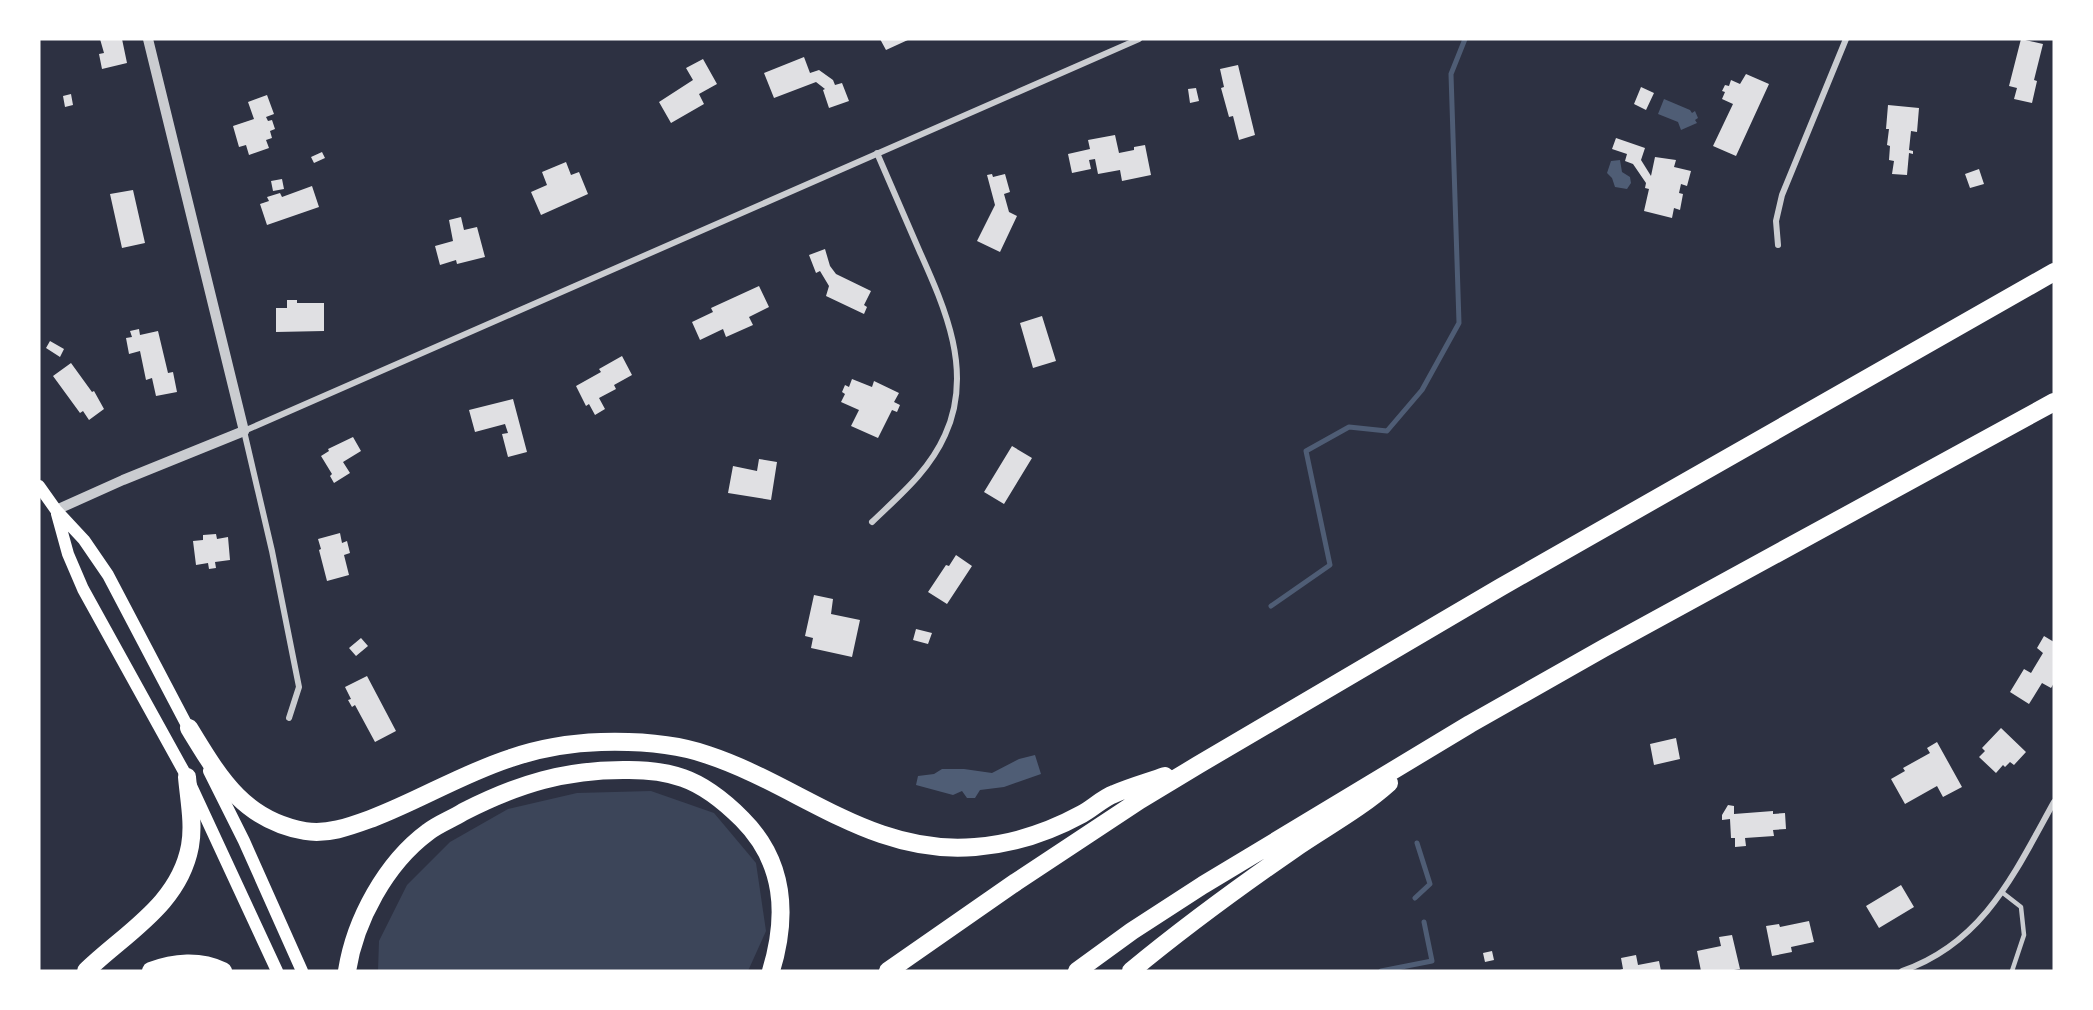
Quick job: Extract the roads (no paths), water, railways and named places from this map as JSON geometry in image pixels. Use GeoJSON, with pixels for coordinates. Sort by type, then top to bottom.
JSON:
{"type":"FeatureCollection","features":[{"type":"Feature","properties":{"kind":"highway"},"geometry":{"type":"LineString","coordinates":[[888,971],[1016,882],[1140,800],[1198,765],[1511,581],[2054,272]]}},
{"type":"Feature","properties":{"kind":"highway"},"geometry":{"type":"LineString","coordinates":[[1077,971],[1132,931],[1203,885],[1470,724],[1604,648],[2054,402]]}},
{"type":"Feature","properties":{"kind":"highway"},"geometry":{"type":"LineString","coordinates":[[189,728],[213,768],[232,793],[243,803],[269,821],[309,831],[331,831],[356,824],[389,812],[510,758],[578,743],[626,742],[691,749],[748,771],[830,814],[879,834],[918,845],[952,848],[994,845],[1043,833],[1080,815],[1111,795],[1198,765]]}},
{"type":"Feature","properties":{"kind":"highway"},"geometry":{"type":"LineString","coordinates":[[1131,971],[1170,938],[1294,849],[1374,796],[1417,757]]}},
{"type":"Feature","properties":{"kind":"highway"},"geometry":{"type":"LineString","coordinates":[[347,971],[354,943],[372,899],[389,872],[426,833],[498,794],[516,787],[565,774],[615,770],[674,775],[701,786],[734,811],[760,840],[770,857],[779,888],[780,933],[771,971]]}},
{"type":"Feature","properties":{"kind":"highway"},"geometry":{"type":"LineString","coordinates":[[86,971],[145,921],[177,882],[190,845],[191,814],[188,777]]}},
{"type":"Feature","properties":{"kind":"highway"},"geometry":{"type":"LineString","coordinates":[[151,971],[176,963],[214,967],[223,971]]}},
{"type":"Feature","properties":{"kind":"main road"},"geometry":{"type":"LineString","coordinates":[[39,486],[56,510],[84,540],[108,575],[189,728],[244,841],[302,971]]}},
{"type":"Feature","properties":{"kind":"main road"},"geometry":{"type":"LineString","coordinates":[[56,510],[68,554],[82,589],[188,777],[277,971]]}},
{"type":"Feature","properties":{"kind":"street"},"geometry":{"type":"LineString","coordinates":[[148,39],[272,551],[299,687],[289,718]]}},
{"type":"Feature","properties":{"kind":"street"},"geometry":{"type":"LineString","coordinates":[[56,510],[244,431],[1139,39]]}},
{"type":"Feature","properties":{"kind":"street"},"geometry":{"type":"LineString","coordinates":[[1778,245],[1776,221],[1782,195],[1846,39]]}},
{"type":"Feature","properties":{"kind":"street"},"geometry":{"type":"LineString","coordinates":[[872,522],[919,477],[937,450],[951,420],[957,373],[954,342],[946,314],[877,153]]}},
{"type":"Feature","properties":{"kind":"street"},"geometry":{"type":"LineString","coordinates":[[1902,971],[1925,962],[1960,939],[1976,925],[2003,893],[2054,802]]}},
{"type":"Feature","properties":{"kind":"lane"},"geometry":{"type":"LineString","coordinates":[[2003,893],[2021,907],[2024,935],[2013,971]]}},
{"type":"Feature","properties":{"kind":"waterway"},"geometry":{"type":"LineString","coordinates":[[1271,606],[1330,565],[1306,451],[1349,427],[1387,431],[1422,390],[1459,323],[1451,74],[1465,39]]}},
{"type":"Feature","properties":{"kind":"waterway"},"geometry":{"type":"LineString","coordinates":[[1415,898],[1430,884],[1417,843]]}},
{"type":"Feature","properties":{"kind":"waterway"},"geometry":{"type":"LineString","coordinates":[[1381,971],[1432,961],[1424,922]]}}]}
